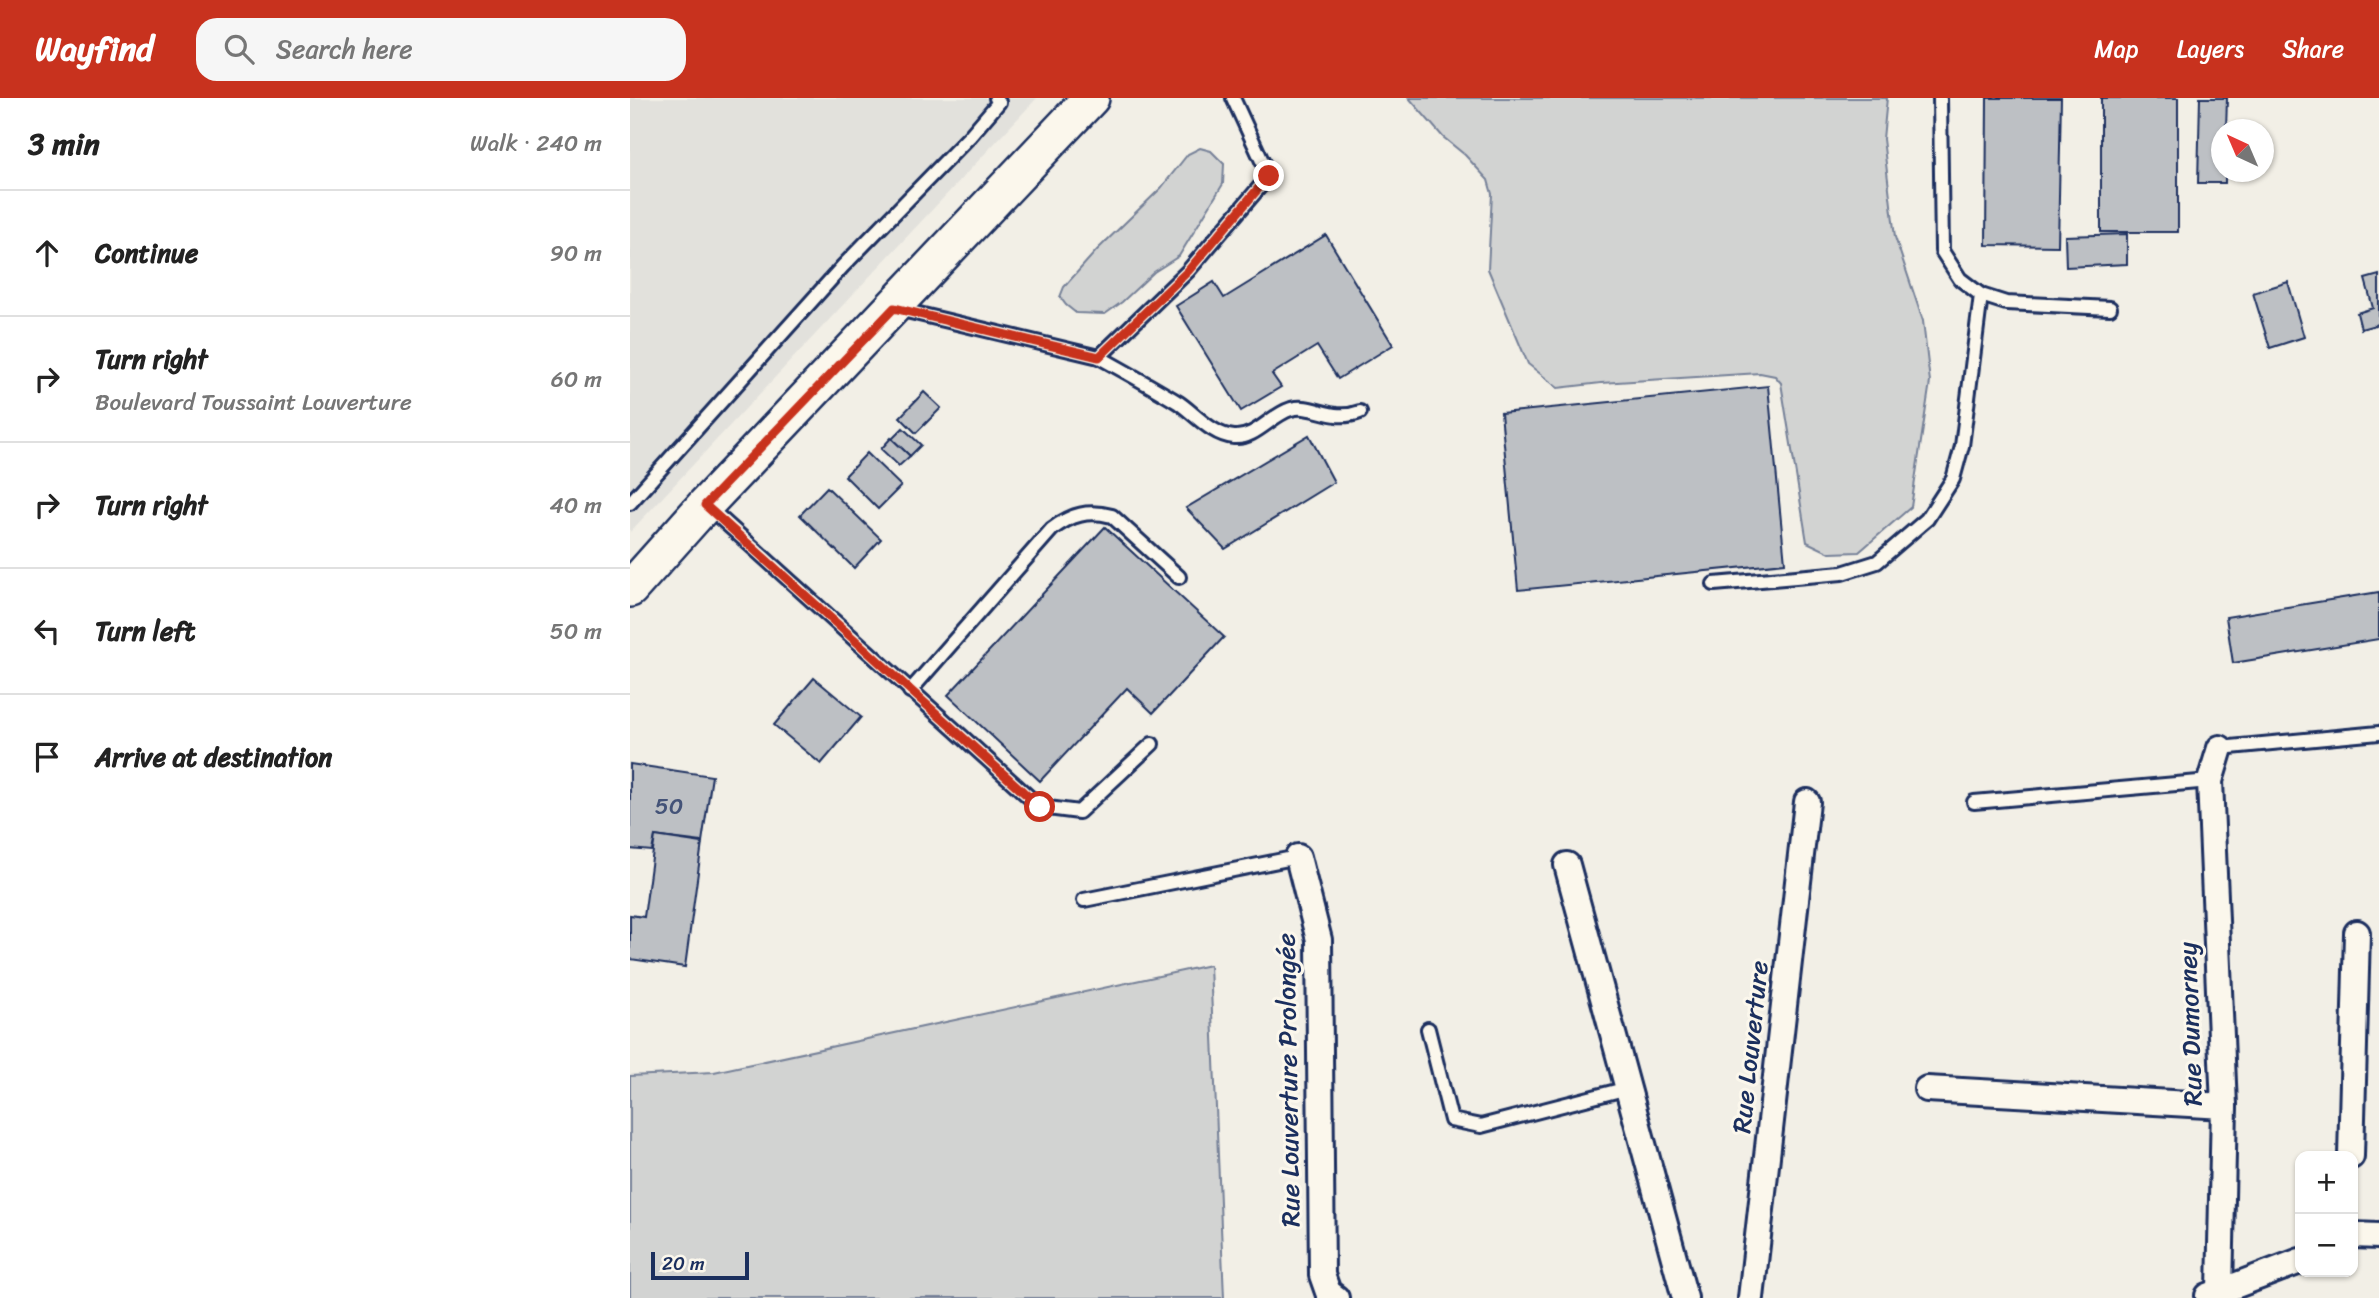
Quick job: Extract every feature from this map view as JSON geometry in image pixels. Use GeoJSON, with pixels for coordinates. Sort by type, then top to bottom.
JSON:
{"type":"FeatureCollection","features":[{"type":"Feature","properties":{"kind":"main road"},"geometry":{"type":"LineString","coordinates":[[630,589],[705,505],[1091,98]]}},
{"type":"Feature","properties":{"kind":"street","name":"Rue Dumorney"},"geometry":{"type":"LineString","coordinates":[[2216,1296],[2224,1107],[2210,781],[2220,748]]}},
{"type":"Feature","properties":{"kind":"street","name":"Rue Louverture"},"geometry":{"type":"LineString","coordinates":[[1751,1298],[1807,802]]}},
{"type":"Feature","properties":{"kind":"street","name":"Rue Louverture Prolongée"},"geometry":{"type":"LineString","coordinates":[[1298,857],[1319,940],[1322,1275],[1328,1293],[1336,1298]]}},
{"type":"Feature","properties":{"kind":"street"},"geometry":{"type":"LineString","coordinates":[[1567,865],[1685,1298]]}},
{"type":"Feature","properties":{"kind":"street"},"geometry":{"type":"LineString","coordinates":[[2351,1151],[2357,933]]}},
{"type":"Feature","properties":{"kind":"street"},"geometry":{"type":"LineString","coordinates":[[1927,1089],[2224,1107]]}},
{"type":"Feature","properties":{"kind":"street"},"geometry":{"type":"LineString","coordinates":[[2358,1236],[2379,1236]]}},
{"type":"Feature","properties":{"kind":"street"},"geometry":{"type":"LineString","coordinates":[[2216,1296],[2295,1263]]}},
{"type":"Feature","properties":{"kind":"lane"},"geometry":{"type":"LineString","coordinates":[[630,503],[843,266],[970,136],[999,102],[996,98]]}},
{"type":"Feature","properties":{"kind":"lane"},"geometry":{"type":"LineString","coordinates":[[1099,357],[1188,271],[1269,176],[1233,98]]}},
{"type":"Feature","properties":{"kind":"lane"},"geometry":{"type":"LineString","coordinates":[[1940,98],[1942,251],[1961,279],[1981,295],[2006,303],[2110,308]]}},
{"type":"Feature","properties":{"kind":"lane"},"geometry":{"type":"LineString","coordinates":[[1714,584],[1842,573],[1877,562],[1927,519],[1953,479],[1962,446],[1981,295]]}},
{"type":"Feature","properties":{"kind":"lane"},"geometry":{"type":"LineString","coordinates":[[894,308],[1099,357],[1180,404],[1214,430],[1233,437],[1248,435],[1292,409],[1305,409],[1336,417],[1347,417],[1360,412]]}},
{"type":"Feature","properties":{"kind":"lane"},"geometry":{"type":"LineString","coordinates":[[705,505],[1040,807],[1079,812],[1152,744]]}},
{"type":"Feature","properties":{"kind":"lane"},"geometry":{"type":"LineString","coordinates":[[910,691],[1052,529],[1066,519],[1083,513],[1112,516],[1179,578]]}},
{"type":"Feature","properties":{"kind":"lane"},"geometry":{"type":"LineString","coordinates":[[2220,748],[2379,733]]}},
{"type":"Feature","properties":{"kind":"lane"},"geometry":{"type":"LineString","coordinates":[[1974,802],[2210,781]]}},
{"type":"Feature","properties":{"kind":"lane"},"geometry":{"type":"LineString","coordinates":[[1084,900],[1298,857]]}},
{"type":"Feature","properties":{"kind":"lane"},"geometry":{"type":"LineString","coordinates":[[1428,1029],[1451,1120],[1481,1126],[1628,1088]]}},
{"type":"Feature","properties":{"kind":"shaded area"},"geometry":{"type":"Polygon","coordinates":[[[630,98],[1037,98],[630,532],[630,98]]]}},
{"type":"Feature","properties":{"kind":"shaded area"},"geometry":{"type":"Polygon","coordinates":[[[1409,98],[1887,98],[1883,139],[1895,237],[1923,321],[1930,382],[1911,507],[1859,552],[1830,553],[1807,542],[1781,383],[1775,376],[1760,373],[1558,388],[1528,364],[1488,269],[1492,194],[1488,180],[1465,155],[1443,137],[1409,98]]]}},
{"type":"Feature","properties":{"kind":"shaded area"},"geometry":{"type":"Polygon","coordinates":[[[1200,148],[1211,151],[1224,164],[1223,184],[1179,256],[1154,272],[1105,314],[1076,313],[1066,305],[1060,297],[1064,287],[1097,250],[1161,188],[1188,154],[1200,148]]]}},
{"type":"Feature","properties":{"kind":"shaded area"},"geometry":{"type":"Polygon","coordinates":[[[1210,965],[1224,1298],[630,1298],[630,1076],[714,1072],[1210,965]]]}},
{"type":"Feature","properties":{"kind":"building"},"geometry":{"type":"Polygon","coordinates":[[[1987,98],[2061,98],[2058,246],[1986,245],[1987,98]]]}},
{"type":"Feature","properties":{"kind":"building"},"geometry":{"type":"Polygon","coordinates":[[[2101,98],[2178,98],[2178,232],[2101,232],[2101,98]]]}},
{"type":"Feature","properties":{"kind":"building"},"geometry":{"type":"Polygon","coordinates":[[[2200,98],[2227,98],[2226,119],[2211,119],[2211,182],[2225,183],[2198,183],[2200,98]]]}},
{"type":"Feature","properties":{"kind":"building"},"geometry":{"type":"Polygon","coordinates":[[[2127,234],[2127,264],[2066,267],[2065,236],[2127,234]]]}},
{"type":"Feature","properties":{"kind":"building"},"geometry":{"type":"Polygon","coordinates":[[[1326,235],[1393,345],[1338,379],[1317,346],[1272,374],[1281,387],[1241,411],[1176,306],[1214,282],[1224,298],[1326,235]]]}},
{"type":"Feature","properties":{"kind":"building"},"geometry":{"type":"Polygon","coordinates":[[[2379,275],[2379,324],[2361,329],[2357,313],[2373,308],[2365,279],[2379,275]]]}},
{"type":"Feature","properties":{"kind":"building"},"geometry":{"type":"Polygon","coordinates":[[[2288,282],[2304,337],[2270,348],[2253,293],[2288,282]]]}},
{"type":"Feature","properties":{"kind":"building"},"geometry":{"type":"Polygon","coordinates":[[[1768,386],[1785,563],[1518,590],[1501,413],[1768,386]]]}},
{"type":"Feature","properties":{"kind":"building"},"geometry":{"type":"Polygon","coordinates":[[[924,392],[941,408],[916,433],[900,417],[924,392]]]}},
{"type":"Feature","properties":{"kind":"building"},"geometry":{"type":"Polygon","coordinates":[[[903,428],[921,445],[910,456],[892,439],[903,428]]]}},
{"type":"Feature","properties":{"kind":"building"},"geometry":{"type":"Polygon","coordinates":[[[1309,435],[1334,482],[1225,549],[1186,508],[1309,435]]]}},
{"type":"Feature","properties":{"kind":"building"},"geometry":{"type":"Polygon","coordinates":[[[891,438],[910,456],[899,466],[881,449],[891,438]]]}},
{"type":"Feature","properties":{"kind":"building"},"geometry":{"type":"Polygon","coordinates":[[[867,453],[901,486],[878,509],[845,476],[867,453]]]}},
{"type":"Feature","properties":{"kind":"building"},"geometry":{"type":"Polygon","coordinates":[[[827,487],[881,539],[854,568],[800,515],[827,487]]]}},
{"type":"Feature","properties":{"kind":"building"},"geometry":{"type":"Polygon","coordinates":[[[1105,527],[1224,637],[1153,713],[1127,688],[1040,781],[948,695],[1105,527]]]}},
{"type":"Feature","properties":{"kind":"building"},"geometry":{"type":"Polygon","coordinates":[[[2379,592],[2379,639],[2233,663],[2226,617],[2379,592]]]}},
{"type":"Feature","properties":{"kind":"building"},"geometry":{"type":"Polygon","coordinates":[[[814,678],[861,717],[821,764],[774,725],[814,678]]]}},
{"type":"Feature","properties":{"kind":"building"},"geometry":{"type":"Polygon","coordinates":[[[630,764],[712,776],[702,842],[655,836],[652,851],[630,849],[630,764]]]}},
{"type":"Feature","properties":{"kind":"building"},"geometry":{"type":"Polygon","coordinates":[[[655,836],[702,843],[685,967],[630,959],[630,915],[644,917],[655,836]]]}},
{"type":"Feature","properties":{"kind":"route"},"geometry":{"type":"LineString","coordinates":[[1040,807],[705,505],[894,308],[1099,357],[1188,271],[1269,176]]}}]}
